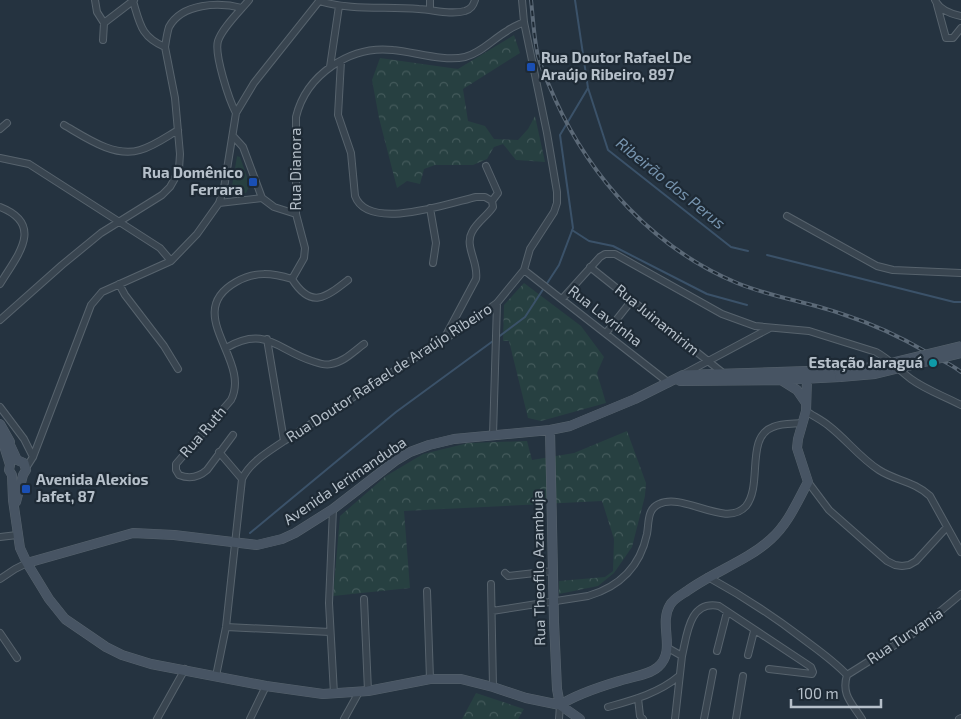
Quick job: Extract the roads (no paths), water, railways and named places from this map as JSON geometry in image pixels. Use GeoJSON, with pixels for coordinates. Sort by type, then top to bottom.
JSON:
{"type":"FeatureCollection","features":[{"type":"Feature","properties":{"kind":"main road"},"geometry":{"type":"LineString","coordinates":[[672,382],[807,379],[874,367],[961,346]]}},
{"type":"Feature","properties":{"kind":"main road"},"geometry":{"type":"LineString","coordinates":[[672,382],[683,375],[723,373],[875,374],[961,353]]}},
{"type":"Feature","properties":{"kind":"main road"},"geometry":{"type":"LineString","coordinates":[[560,705],[569,699],[614,682],[652,671],[659,666],[668,648],[667,614],[670,605],[708,577],[771,540],[785,524],[808,482],[797,448],[806,407],[807,379]]}},
{"type":"Feature","properties":{"kind":"main road"},"geometry":{"type":"LineString","coordinates":[[782,380],[797,390],[806,407]]}},
{"type":"Feature","properties":{"kind":"main road","name":"Avenida Jerimanduba"},"geometry":{"type":"LineString","coordinates":[[28,563],[134,533],[146,532],[257,545],[282,539],[333,509],[395,461],[410,452],[454,439],[550,430],[586,421],[672,382]]}},
{"type":"Feature","properties":{"kind":"main road"},"geometry":{"type":"LineString","coordinates":[[0,424],[18,467],[14,505],[20,548],[55,609],[64,619],[122,655],[151,664],[308,693],[334,694],[430,680],[462,679],[526,698],[560,705],[580,719]]}},
{"type":"Feature","properties":{"kind":"main road","name":"Rua Theofilo Azambuja"},"geometry":{"type":"LineString","coordinates":[[550,430],[553,602],[557,689],[560,705]]}},
{"type":"Feature","properties":{"kind":"main road"},"geometry":{"type":"LineString","coordinates":[[0,435],[11,447]]}},
{"type":"Feature","properties":{"kind":"main road"},"geometry":{"type":"LineString","coordinates":[[0,435],[18,467]]}},
{"type":"Feature","properties":{"kind":"street"},"geometry":{"type":"LineString","coordinates":[[95,0],[97,12],[104,23],[103,40]]}},
{"type":"Feature","properties":{"kind":"street"},"geometry":{"type":"LineString","coordinates":[[104,23],[133,0],[147,37],[165,47]]}},
{"type":"Feature","properties":{"kind":"street"},"geometry":{"type":"LineString","coordinates":[[236,112],[230,102],[217,48],[218,40],[223,31],[249,0]]}},
{"type":"Feature","properties":{"kind":"street"},"geometry":{"type":"LineString","coordinates":[[430,0],[430,10]]}},
{"type":"Feature","properties":{"kind":"street"},"geometry":{"type":"LineString","coordinates":[[18,467],[32,454],[38,443],[91,305],[102,292],[171,262],[188,246],[219,204],[224,188],[236,112],[254,83],[320,1],[339,6],[448,12],[464,11],[473,6],[475,0]]}},
{"type":"Feature","properties":{"kind":"street","name":"Rua Doutor Rafael de Araújo Ribeiro"},"geometry":{"type":"LineString","coordinates":[[242,479],[250,466],[284,441],[443,340],[497,302],[524,270],[530,249],[554,212],[557,203],[557,192],[524,22],[522,0]]}},
{"type":"Feature","properties":{"kind":"street"},"geometry":{"type":"LineString","coordinates":[[936,3],[961,16]]}},
{"type":"Feature","properties":{"kind":"street"},"geometry":{"type":"LineString","coordinates":[[936,3],[946,38],[952,38],[961,28]]}},
{"type":"Feature","properties":{"kind":"street"},"geometry":{"type":"LineString","coordinates":[[0,320],[101,233],[162,195],[170,187],[179,169],[180,147],[175,98],[165,47],[169,28],[181,14],[195,8],[231,5],[242,8]]}},
{"type":"Feature","properties":{"kind":"street"},"geometry":{"type":"LineString","coordinates":[[330,67],[339,6]]}},
{"type":"Feature","properties":{"kind":"street","name":"Rua Dianora"},"geometry":{"type":"LineString","coordinates":[[292,279],[304,258],[304,248],[296,214],[296,117],[306,92],[330,67],[373,49],[444,57],[465,56],[486,46],[508,30],[524,22]]}},
{"type":"Feature","properties":{"kind":"street"},"geometry":{"type":"LineString","coordinates":[[341,61],[338,115],[351,153],[357,201],[368,209],[385,214],[400,214],[476,197],[485,196],[492,201],[493,207],[473,230],[470,237],[477,271],[476,279],[443,340]]}},
{"type":"Feature","properties":{"kind":"street"},"geometry":{"type":"LineString","coordinates":[[0,129],[7,123]]}},
{"type":"Feature","properties":{"kind":"street"},"geometry":{"type":"LineString","coordinates":[[64,125],[115,150],[124,152],[142,150],[178,130]]}},
{"type":"Feature","properties":{"kind":"street"},"geometry":{"type":"LineString","coordinates":[[233,136],[243,147],[262,198],[274,207],[296,214]]}},
{"type":"Feature","properties":{"kind":"street"},"geometry":{"type":"LineString","coordinates":[[0,158],[29,164],[160,248],[171,262]]}},
{"type":"Feature","properties":{"kind":"street"},"geometry":{"type":"LineString","coordinates":[[486,166],[498,193],[492,201]]}},
{"type":"Feature","properties":{"kind":"street"},"geometry":{"type":"LineString","coordinates":[[219,204],[262,198]]}},
{"type":"Feature","properties":{"kind":"street"},"geometry":{"type":"LineString","coordinates":[[0,207],[14,215],[20,222],[25,236],[22,248],[0,284]]}},
{"type":"Feature","properties":{"kind":"street"},"geometry":{"type":"LineString","coordinates":[[430,208],[436,243],[433,263]]}},
{"type":"Feature","properties":{"kind":"street"},"geometry":{"type":"LineString","coordinates":[[787,216],[877,266],[893,270],[961,273]]}},
{"type":"Feature","properties":{"kind":"street"},"geometry":{"type":"LineString","coordinates":[[562,299],[590,266],[605,254],[615,254],[722,314],[748,324],[809,331],[876,352],[884,356],[911,380],[961,405]]}},
{"type":"Feature","properties":{"kind":"street","name":"Rua Juinamirim"},"geometry":{"type":"LineString","coordinates":[[590,266],[723,373]]}},
{"type":"Feature","properties":{"kind":"street","name":"Rua Lavrinha"},"geometry":{"type":"LineString","coordinates":[[524,270],[672,382]]}},
{"type":"Feature","properties":{"kind":"street"},"geometry":{"type":"LineString","coordinates":[[348,280],[330,294],[321,298],[312,298],[304,294],[292,279],[270,274],[252,275],[233,283],[224,292],[216,308],[215,324],[226,348],[233,343],[250,338],[267,339],[304,359],[328,365],[343,360],[364,344]]}},
{"type":"Feature","properties":{"kind":"street"},"geometry":{"type":"LineString","coordinates":[[119,284],[125,295],[164,346],[178,369]]}},
{"type":"Feature","properties":{"kind":"street"},"geometry":{"type":"LineString","coordinates":[[606,333],[632,300]]}},
{"type":"Feature","properties":{"kind":"street"},"geometry":{"type":"LineString","coordinates":[[493,435],[497,302]]}},
{"type":"Feature","properties":{"kind":"street"},"geometry":{"type":"LineString","coordinates":[[683,375],[771,327]]}},
{"type":"Feature","properties":{"kind":"street"},"geometry":{"type":"LineString","coordinates":[[267,339],[284,441]]}},
{"type":"Feature","properties":{"kind":"street","name":"Rua Ruth"},"geometry":{"type":"LineString","coordinates":[[226,348],[236,385],[233,395],[176,464],[176,470],[179,475],[191,477],[202,474],[233,435]]}},
{"type":"Feature","properties":{"kind":"street"},"geometry":{"type":"LineString","coordinates":[[0,407],[32,454]]}},
{"type":"Feature","properties":{"kind":"street"},"geometry":{"type":"LineString","coordinates":[[806,407],[878,469],[923,489],[930,496],[961,552]]}},
{"type":"Feature","properties":{"kind":"street"},"geometry":{"type":"LineString","coordinates":[[492,611],[588,596],[602,592],[624,578],[639,556],[647,535],[651,511],[660,503],[675,501],[725,514],[742,509],[747,505],[754,488],[758,446],[763,433],[779,425],[803,423]]}},
{"type":"Feature","properties":{"kind":"street"},"geometry":{"type":"LineString","coordinates":[[216,676],[226,627],[242,479],[219,452]]}},
{"type":"Feature","properties":{"kind":"street"},"geometry":{"type":"LineString","coordinates":[[808,482],[829,510],[862,540],[894,565],[909,565],[916,561],[947,527]]}},
{"type":"Feature","properties":{"kind":"street"},"geometry":{"type":"LineString","coordinates":[[333,509],[329,603],[334,694]]}},
{"type":"Feature","properties":{"kind":"street"},"geometry":{"type":"LineString","coordinates":[[0,537],[18,535]]}},
{"type":"Feature","properties":{"kind":"street","name":"Avenida Jerimanduba"},"geometry":{"type":"LineString","coordinates":[[0,579],[28,563]]}},
{"type":"Feature","properties":{"kind":"street"},"geometry":{"type":"LineString","coordinates":[[505,573],[508,576],[552,571]]}},
{"type":"Feature","properties":{"kind":"street"},"geometry":{"type":"LineString","coordinates":[[708,577],[771,615],[837,664],[847,675],[844,684],[846,693],[862,719]]}},
{"type":"Feature","properties":{"kind":"street"},"geometry":{"type":"LineString","coordinates":[[490,584],[493,687]]}},
{"type":"Feature","properties":{"kind":"street"},"geometry":{"type":"LineString","coordinates":[[427,590],[430,680]]}},
{"type":"Feature","properties":{"kind":"street","name":"Rua Turvania"},"geometry":{"type":"LineString","coordinates":[[847,675],[914,633],[961,594]]}},
{"type":"Feature","properties":{"kind":"street"},"geometry":{"type":"LineString","coordinates":[[344,719],[363,691],[364,599]]}},
{"type":"Feature","properties":{"kind":"street"},"geometry":{"type":"LineString","coordinates":[[674,719],[682,656],[691,619],[705,606],[719,606],[811,667],[813,672],[812,674],[804,674],[769,669]]}},
{"type":"Feature","properties":{"kind":"street"},"geometry":{"type":"LineString","coordinates":[[717,651],[727,612]]}},
{"type":"Feature","properties":{"kind":"street"},"geometry":{"type":"LineString","coordinates":[[226,627],[330,632]]}},
{"type":"Feature","properties":{"kind":"street"},"geometry":{"type":"LineString","coordinates":[[748,655],[754,631]]}},
{"type":"Feature","properties":{"kind":"street"},"geometry":{"type":"LineString","coordinates":[[0,633],[17,658]]}},
{"type":"Feature","properties":{"kind":"street"},"geometry":{"type":"LineString","coordinates":[[668,648],[682,656]]}},
{"type":"Feature","properties":{"kind":"street"},"geometry":{"type":"LineString","coordinates":[[157,719],[185,669]]}},
{"type":"Feature","properties":{"kind":"street"},"geometry":{"type":"LineString","coordinates":[[704,719],[713,672]]}},
{"type":"Feature","properties":{"kind":"street"},"geometry":{"type":"LineString","coordinates":[[608,707],[638,698],[667,685],[679,676]]}},
{"type":"Feature","properties":{"kind":"street"},"geometry":{"type":"LineString","coordinates":[[736,719],[743,676]]}},
{"type":"Feature","properties":{"kind":"street"},"geometry":{"type":"LineString","coordinates":[[250,719],[266,686]]}},
{"type":"Feature","properties":{"kind":"street"},"geometry":{"type":"LineString","coordinates":[[638,698],[640,716],[643,719]]}},
{"type":"Feature","properties":{"kind":"street"},"geometry":{"type":"LineString","coordinates":[[558,719],[560,705]]}},
{"type":"Feature","properties":{"kind":"waterway","name":"Ribeirão dos Perus"},"geometry":{"type":"LineString","coordinates":[[575,0],[588,88],[608,150],[731,247],[748,251]]}},
{"type":"Feature","properties":{"kind":"waterway"},"geometry":{"type":"LineString","coordinates":[[497,338],[525,317],[559,265],[573,228],[560,135],[588,88]]}},
{"type":"Feature","properties":{"kind":"waterway"},"geometry":{"type":"LineString","coordinates":[[572,230],[589,241],[613,246],[707,294],[747,305]]}},
{"type":"Feature","properties":{"kind":"waterway","name":"Ribeirão dos Perus"},"geometry":{"type":"LineString","coordinates":[[767,255],[954,302],[961,302]]}},
{"type":"Feature","properties":{"kind":"waterway"},"geometry":{"type":"LineString","coordinates":[[250,533],[396,412],[493,341]]}},
{"type":"Feature","properties":{"kind":"railway"},"geometry":{"type":"LineString","coordinates":[[531,0],[538,56],[555,99],[570,128],[587,157],[607,183],[653,231],[707,269],[737,283],[865,322],[908,342],[961,372]]}},
{"type":"Feature","properties":{"kind":"place","name":"Rua Doutor Rafael De Araújo Ribeiro, 897"},"geometry":{"type":"Point","coordinates":[531,67]}},
{"type":"Feature","properties":{"kind":"place","name":"Rua Domênico Ferrara"},"geometry":{"type":"Point","coordinates":[253,182]}},
{"type":"Feature","properties":{"kind":"place","name":"Estação Jaraguá"},"geometry":{"type":"Point","coordinates":[933,363]}},
{"type":"Feature","properties":{"kind":"place","name":"Avenida Alexios Jafet, 87"},"geometry":{"type":"Point","coordinates":[26,489]}}]}
